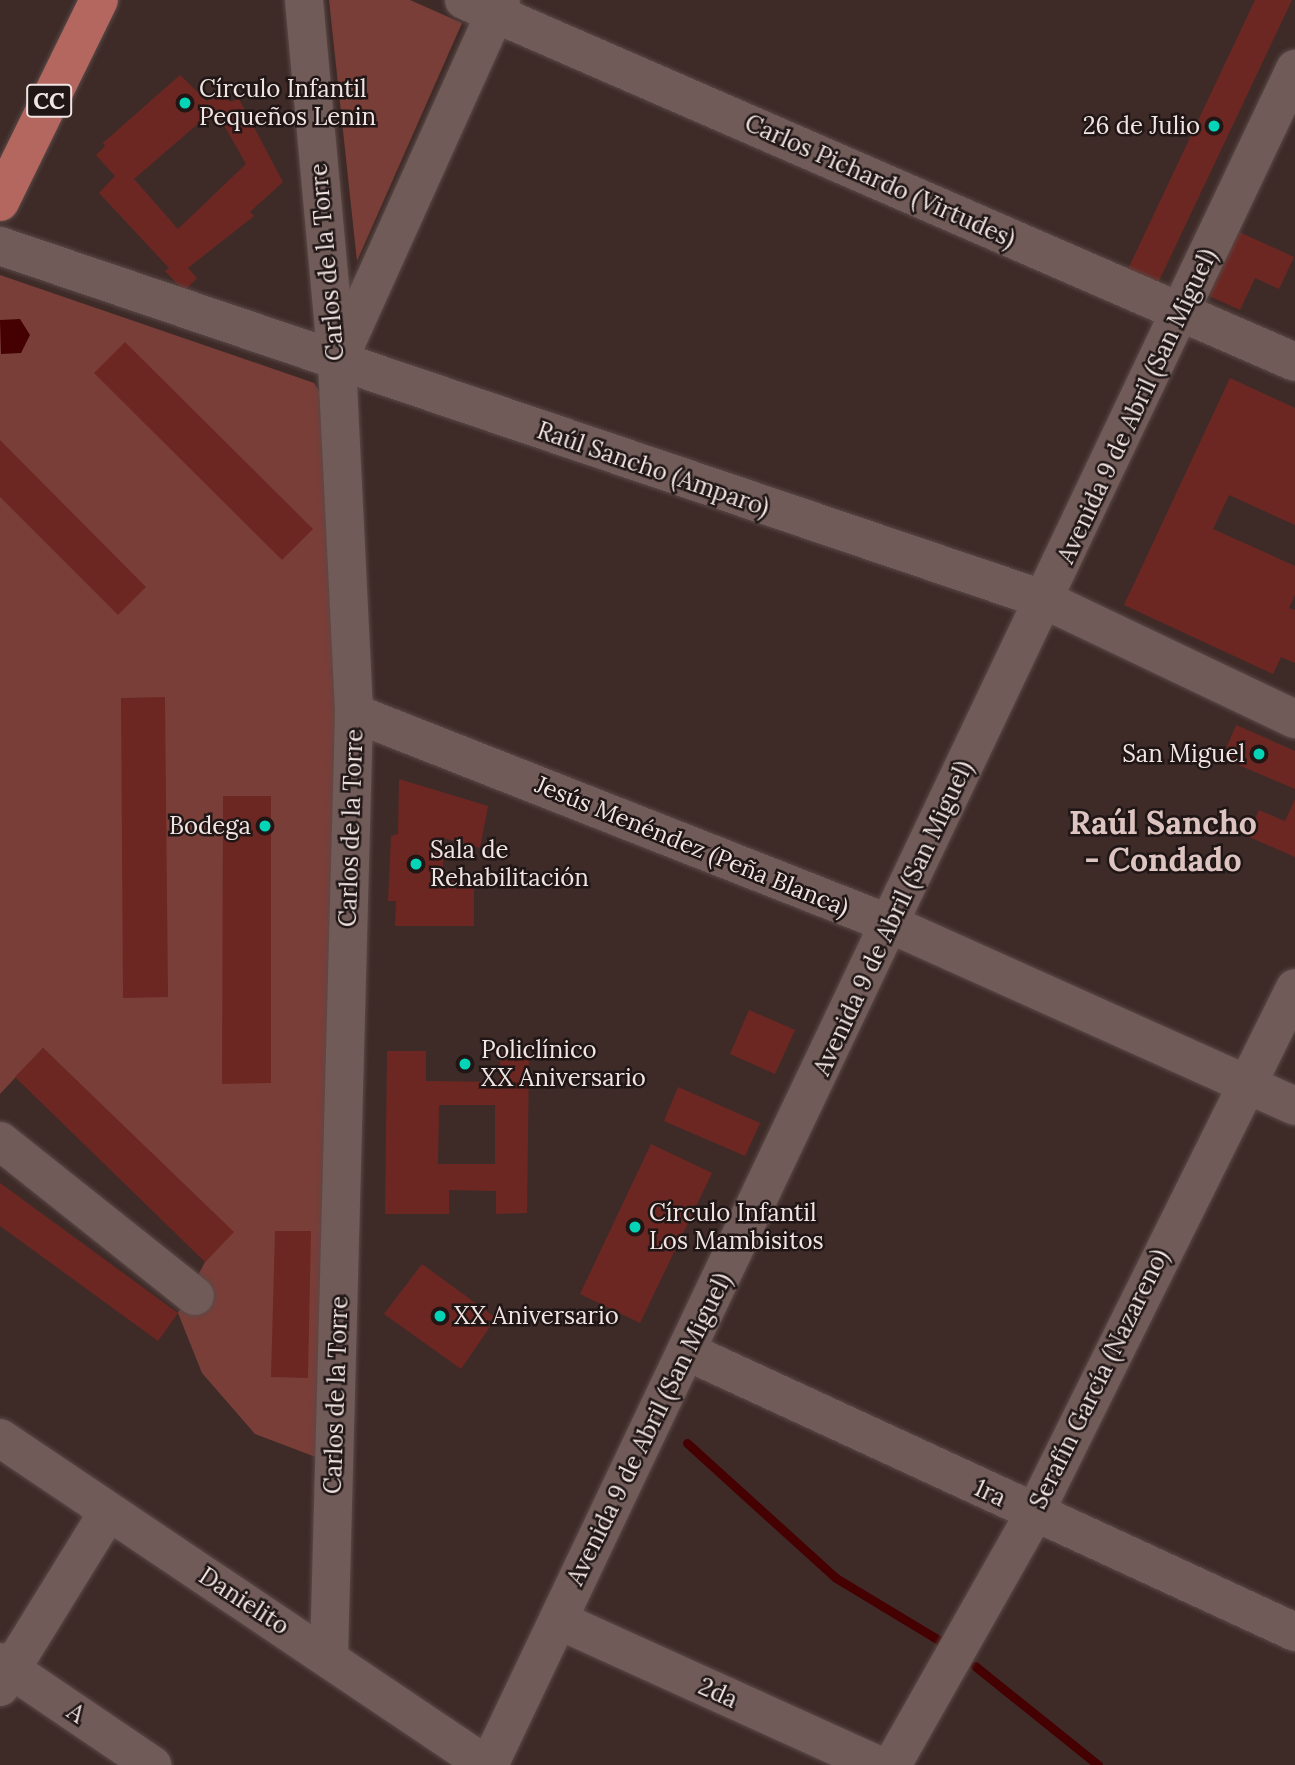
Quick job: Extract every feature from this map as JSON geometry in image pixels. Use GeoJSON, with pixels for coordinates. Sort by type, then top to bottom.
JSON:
{"type":"FeatureCollection","features":[{"type":"Feature","properties":{"kind":"main road","name":"CC"},"geometry":{"type":"LineString","coordinates":[[0,202],[99,0]]}},
{"type":"Feature","properties":{"kind":"street","name":"Carlos de la Torre"},"geometry":{"type":"LineString","coordinates":[[304,0],[337,363],[354,713],[329,1657]]}},
{"type":"Feature","properties":{"kind":"street"},"geometry":{"type":"LineString","coordinates":[[337,363],[487,4]]}},
{"type":"Feature","properties":{"kind":"street","name":"Carlos Pichardo (Virtudes)"},"geometry":{"type":"LineString","coordinates":[[487,4],[1295,362]]}},
{"type":"Feature","properties":{"kind":"street","name":"Avenida 9 de Abril (San Miguel)"},"geometry":{"type":"LineString","coordinates":[[488,1765],[1045,600],[1295,69]]}},
{"type":"Feature","properties":{"kind":"street","name":"Raúl Sancho (Amparo)"},"geometry":{"type":"LineString","coordinates":[[0,246],[337,363],[1045,600],[1295,719]]}},
{"type":"Feature","properties":{"kind":"street","name":"Jesús Menéndez (Peña Blanca)"},"geometry":{"type":"LineString","coordinates":[[354,713],[890,924],[1295,1107]]}},
{"type":"Feature","properties":{"kind":"street","name":"Serafín García (Nazareno)"},"geometry":{"type":"LineString","coordinates":[[892,1765],[1034,1514],[1295,988]]}},
{"type":"Feature","properties":{"kind":"street"},"geometry":{"type":"LineString","coordinates":[[0,1141],[195,1296]]}},
{"type":"Feature","properties":{"kind":"street","name":"1ra"},"geometry":{"type":"LineString","coordinates":[[686,1351],[1034,1514],[1295,1632]]}},
{"type":"Feature","properties":{"kind":"street","name":"Danielito"},"geometry":{"type":"LineString","coordinates":[[0,1438],[488,1765]]}},
{"type":"Feature","properties":{"kind":"street"},"geometry":{"type":"LineString","coordinates":[[4,1673],[108,1512]]}},
{"type":"Feature","properties":{"kind":"street","name":"2da"},"geometry":{"type":"LineString","coordinates":[[558,1620],[877,1765]]}},
{"type":"Feature","properties":{"kind":"street","name":"A"},"geometry":{"type":"LineString","coordinates":[[4,1673],[152,1765]]}},
{"type":"Feature","properties":{"kind":"shaded area"},"geometry":{"type":"Polygon","coordinates":[[[329,0],[410,0],[462,23],[357,261],[329,0]]]}},
{"type":"Feature","properties":{"kind":"shaded area"},"geometry":{"type":"Polygon","coordinates":[[[0,275],[314,383],[332,411],[336,696],[321,1459],[255,1434],[202,1373],[178,1313],[205,1262],[233,1232],[43,1048],[0,1094],[0,275]]]}},
{"type":"Feature","properties":{"kind":"shaded area"},"geometry":{"type":"Polygon","coordinates":[[[20,319],[30,335],[21,353],[1,354],[0,320],[20,319]]]}},
{"type":"Feature","properties":{"kind":"building","name":"26 de Julio"},"geometry":{"type":"Polygon","coordinates":[[[1255,0],[1292,0],[1158,283],[1128,269],[1255,0]]]}},
{"type":"Feature","properties":{"kind":"building"},"geometry":{"type":"Polygon","coordinates":[[[180,75],[207,101],[222,91],[230,102],[239,99],[283,182],[250,212],[254,216],[188,268],[197,278],[184,291],[165,271],[169,268],[99,193],[115,176],[96,155],[105,146],[103,143],[180,75]],[[215,109],[134,179],[178,229],[246,164],[215,109]]]}},
{"type":"Feature","properties":{"kind":"building"},"geometry":{"type":"Polygon","coordinates":[[[1239,232],[1294,257],[1279,289],[1255,278],[1240,310],[1209,296],[1239,232]]]}},
{"type":"Feature","properties":{"kind":"building"},"geometry":{"type":"Polygon","coordinates":[[[125,342],[313,529],[282,560],[94,373],[125,342]]]}},
{"type":"Feature","properties":{"kind":"building"},"geometry":{"type":"Polygon","coordinates":[[[1230,378],[1295,408],[1295,525],[1229,495],[1213,529],[1295,566],[1295,595],[1289,608],[1295,610],[1295,663],[1281,657],[1273,674],[1124,605],[1230,378]]]}},
{"type":"Feature","properties":{"kind":"building"},"geometry":{"type":"Polygon","coordinates":[[[0,440],[146,587],[118,615],[0,497],[0,440]]]}},
{"type":"Feature","properties":{"kind":"building"},"geometry":{"type":"Polygon","coordinates":[[[165,697],[168,997],[123,998],[121,698],[165,697]]]}},
{"type":"Feature","properties":{"kind":"building","name":"San Miguel"},"geometry":{"type":"Polygon","coordinates":[[[1236,725],[1295,751],[1295,789],[1222,758],[1236,725]]]}},
{"type":"Feature","properties":{"kind":"building","name":"Sala de Rehabilitación"},"geometry":{"type":"Polygon","coordinates":[[[399,779],[488,806],[480,848],[443,838],[443,879],[474,881],[474,926],[395,926],[396,901],[388,901],[391,836],[398,834],[399,779]]]}},
{"type":"Feature","properties":{"kind":"building"},"geometry":{"type":"Polygon","coordinates":[[[223,796],[271,796],[271,1083],[222,1084],[223,796]]]}},
{"type":"Feature","properties":{"kind":"building","name":"San Miguel"},"geometry":{"type":"Polygon","coordinates":[[[1295,799],[1295,857],[1247,836],[1259,810],[1285,821],[1295,799]]]}},
{"type":"Feature","properties":{"kind":"building"},"geometry":{"type":"Polygon","coordinates":[[[749,1010],[795,1030],[775,1074],[730,1054],[749,1010]]]}},
{"type":"Feature","properties":{"kind":"building"},"geometry":{"type":"Polygon","coordinates":[[[43,1048],[234,1232],[205,1262],[15,1077],[43,1048]]]}},
{"type":"Feature","properties":{"kind":"building"},"geometry":{"type":"Polygon","coordinates":[[[387,1051],[426,1051],[426,1081],[500,1082],[500,1053],[529,1054],[527,1213],[496,1214],[496,1191],[449,1190],[449,1214],[385,1214],[387,1051]],[[439,1105],[438,1164],[495,1164],[495,1105],[439,1105]]]}},
{"type":"Feature","properties":{"kind":"building"},"geometry":{"type":"Polygon","coordinates":[[[678,1087],[760,1123],[745,1156],[664,1121],[678,1087]]]}},
{"type":"Feature","properties":{"kind":"building"},"geometry":{"type":"Polygon","coordinates":[[[651,1144],[712,1173],[640,1323],[580,1294],[651,1144]]]}},
{"type":"Feature","properties":{"kind":"building"},"geometry":{"type":"Polygon","coordinates":[[[0,1183],[178,1313],[158,1341],[0,1226],[0,1183]]]}},
{"type":"Feature","properties":{"kind":"building"},"geometry":{"type":"Polygon","coordinates":[[[275,1231],[311,1231],[308,1378],[271,1377],[275,1231]]]}},
{"type":"Feature","properties":{"kind":"building","name":"XX Aniversario"},"geometry":{"type":"Polygon","coordinates":[[[422,1264],[496,1318],[461,1369],[384,1314],[422,1264]]]}},
{"type":"Feature","properties":{"kind":"waterway"},"geometry":{"type":"LineString","coordinates":[[687,1443],[836,1578],[942,1642]]}},
{"type":"Feature","properties":{"kind":"waterway"},"geometry":{"type":"LineString","coordinates":[[975,1666],[1098,1765]]}},
{"type":"Feature","properties":{"kind":"place","name":"Círculo Infantil Pequeños Lenin"},"geometry":{"type":"Point","coordinates":[185,103]}},
{"type":"Feature","properties":{"kind":"place","name":"26 de Julio"},"geometry":{"type":"Point","coordinates":[1214,126]}},
{"type":"Feature","properties":{"kind":"place","name":"San Miguel"},"geometry":{"type":"Point","coordinates":[1259,754]}},
{"type":"Feature","properties":{"kind":"place","name":"Bodega"},"geometry":{"type":"Point","coordinates":[265,826]}},
{"type":"Feature","properties":{"kind":"place","name":"Sala de Rehabilitación"},"geometry":{"type":"Point","coordinates":[416,864]}},
{"type":"Feature","properties":{"kind":"place","name":"Policlínico XX Aniversario"},"geometry":{"type":"Point","coordinates":[465,1064]}},
{"type":"Feature","properties":{"kind":"place","name":"Círculo Infantil Los Mambisitos"},"geometry":{"type":"Point","coordinates":[635,1227]}},
{"type":"Feature","properties":{"kind":"place","name":"XX Aniversario"},"geometry":{"type":"Point","coordinates":[440,1316]}},
{"type":"Feature","properties":{"kind":"district","name":"Raúl Sancho - Condado"},"geometry":{"type":"Point","coordinates":[1163,842]}}]}
